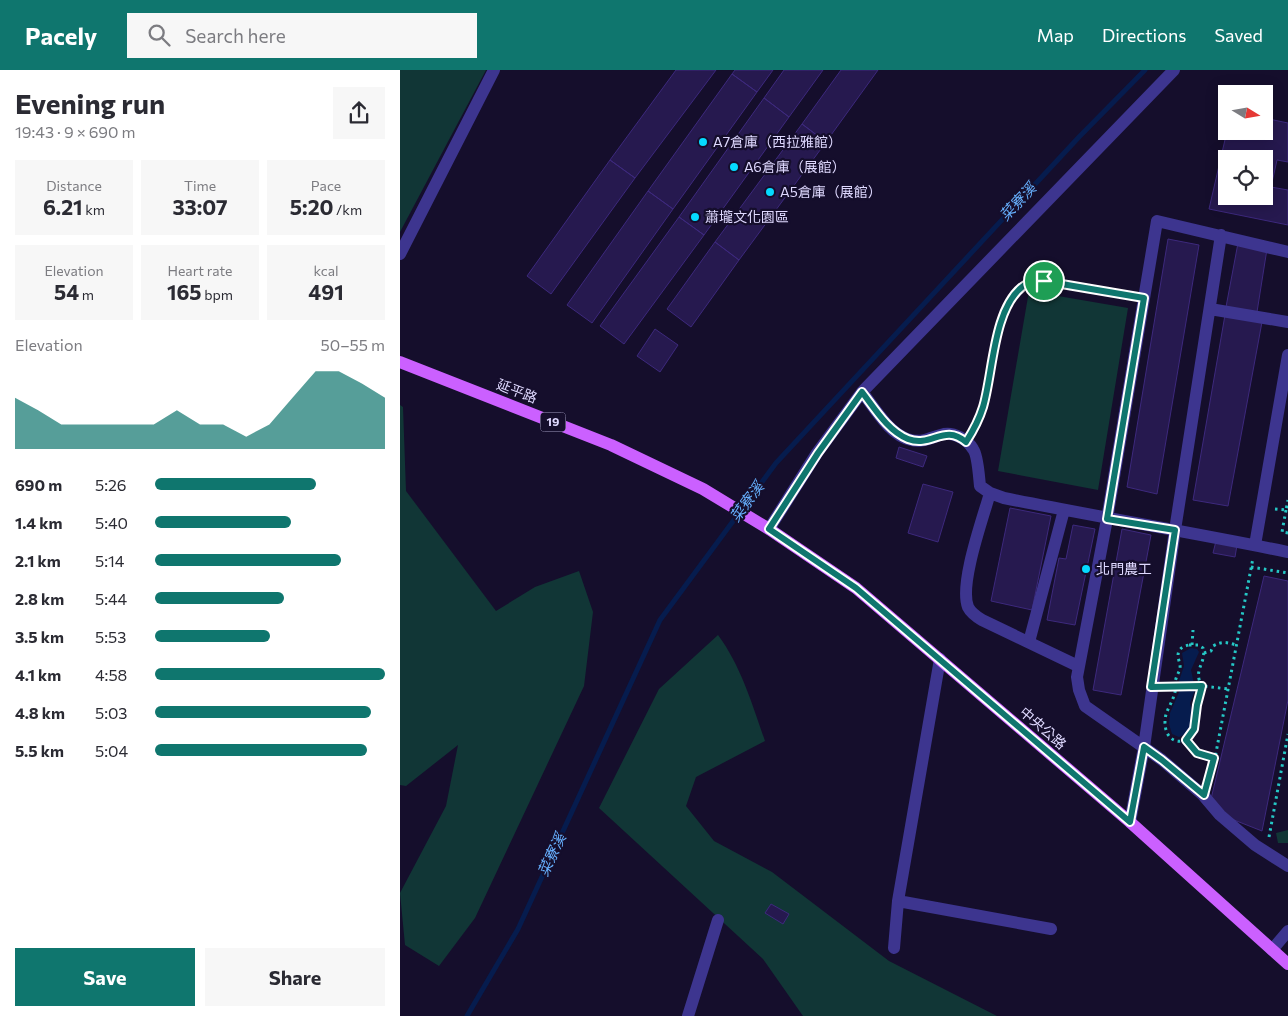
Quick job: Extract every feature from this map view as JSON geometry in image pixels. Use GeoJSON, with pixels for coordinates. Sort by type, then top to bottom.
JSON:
{"type":"FeatureCollection","features":[{"type":"Feature","properties":{"kind":"main road","name":"延平路"},"geometry":{"type":"LineString","coordinates":[[400,362],[611,445],[703,488],[769,529]]}},
{"type":"Feature","properties":{"kind":"main road","name":"中央公路"},"geometry":{"type":"LineString","coordinates":[[769,529],[856,588],[1130,822],[1288,964]]}},
{"type":"Feature","properties":{"kind":"lane"},"geometry":{"type":"LineString","coordinates":[[400,254],[494,70]]}},
{"type":"Feature","properties":{"kind":"lane"},"geometry":{"type":"LineString","coordinates":[[769,529],[818,453],[862,392],[1174,70]]}},
{"type":"Feature","properties":{"kind":"lane"},"geometry":{"type":"LineString","coordinates":[[1288,252],[1157,221],[1107,519],[1077,677],[1079,690],[1085,706],[1162,760],[1204,795],[1220,815],[1255,845],[1288,866]]}},
{"type":"Feature","properties":{"kind":"lane"},"geometry":{"type":"LineString","coordinates":[[1130,822],[1144,747],[1151,687],[1221,236]]}},
{"type":"Feature","properties":{"kind":"lane"},"geometry":{"type":"LineString","coordinates":[[1210,309],[1288,322]]}},
{"type":"Feature","properties":{"kind":"lane"},"geometry":{"type":"LineString","coordinates":[[1255,545],[1284,401],[1288,355]]}},
{"type":"Feature","properties":{"kind":"lane"},"geometry":{"type":"LineString","coordinates":[[862,392],[889,426],[903,437],[910,440],[927,441],[943,435],[952,434],[959,436],[974,449],[980,486],[990,494],[1107,519],[1288,552]]}},
{"type":"Feature","properties":{"kind":"lane"},"geometry":{"type":"LineString","coordinates":[[990,494],[968,576],[966,590],[968,606],[974,615],[982,620],[1078,666]]}},
{"type":"Feature","properties":{"kind":"lane"},"geometry":{"type":"LineString","coordinates":[[1029,642],[1064,510]]}},
{"type":"Feature","properties":{"kind":"lane"},"geometry":{"type":"LineString","coordinates":[[894,948],[898,901],[940,659]]}},
{"type":"Feature","properties":{"kind":"lane"},"geometry":{"type":"LineString","coordinates":[[898,901],[1051,929]]}},
{"type":"Feature","properties":{"kind":"lane"},"geometry":{"type":"LineString","coordinates":[[688,1016],[718,920]]}},
{"type":"Feature","properties":{"kind":"lane"},"geometry":{"type":"LineString","coordinates":[[1272,950],[1288,930]]}},
{"type":"Feature","properties":{"kind":"path"},"geometry":{"type":"LineString","coordinates":[[966,442],[975,428],[983,407],[997,334],[1014,295],[1023,286],[1044,281],[1144,298]]}},
{"type":"Feature","properties":{"kind":"path"},"geometry":{"type":"LineString","coordinates":[[1286,510],[1282,532],[1288,533]]}},
{"type":"Feature","properties":{"kind":"path"},"geometry":{"type":"LineString","coordinates":[[1204,795],[1214,758],[1255,545]]}},
{"type":"Feature","properties":{"kind":"path"},"geometry":{"type":"LineString","coordinates":[[1251,567],[1288,573]]}},
{"type":"Feature","properties":{"kind":"path"},"geometry":{"type":"LineString","coordinates":[[1192,645],[1193,630]]}},
{"type":"Feature","properties":{"kind":"path"},"geometry":{"type":"LineString","coordinates":[[1204,653],[1211,651],[1213,646],[1221,642],[1230,642],[1236,645]]}},
{"type":"Feature","properties":{"kind":"path"},"geometry":{"type":"LineString","coordinates":[[1198,645],[1204,653],[1198,671],[1198,679],[1202,686],[1194,729],[1186,740],[1171,739],[1166,729],[1165,721],[1175,695],[1180,664],[1178,661],[1178,651],[1182,647],[1198,645]]}},
{"type":"Feature","properties":{"kind":"path"},"geometry":{"type":"LineString","coordinates":[[1151,687],[1202,686],[1228,689]]}},
{"type":"Feature","properties":{"kind":"path"},"geometry":{"type":"LineString","coordinates":[[1268,841],[1287,750],[1288,734]]}},
{"type":"Feature","properties":{"kind":"path"},"geometry":{"type":"LineString","coordinates":[[1186,740],[1197,753],[1214,758]]}},
{"type":"Feature","properties":{"kind":"green space"},"geometry":{"type":"Polygon","coordinates":[[[400,70],[486,70],[400,232],[400,70]]]}},
{"type":"Feature","properties":{"kind":"green space"},"geometry":{"type":"Polygon","coordinates":[[[1029,291],[1128,308],[1098,490],[998,471],[1029,291]]]}},
{"type":"Feature","properties":{"kind":"green space"},"geometry":{"type":"Polygon","coordinates":[[[400,405],[403,407],[406,491],[496,611],[535,587],[579,571],[593,612],[584,686],[475,918],[439,966],[405,945],[400,893],[446,806],[458,745],[406,786],[400,785],[400,405]]]}},
{"type":"Feature","properties":{"kind":"green space"},"geometry":{"type":"Polygon","coordinates":[[[718,635],[740,672],[765,741],[696,777],[686,806],[714,841],[772,872],[889,961],[997,1016],[803,1016],[763,959],[599,808],[659,689],[718,635]]]}},
{"type":"Feature","properties":{"kind":"green space"},"geometry":{"type":"Polygon","coordinates":[[[1288,830],[1288,843],[1278,843],[1276,833],[1288,830]]]}},
{"type":"Feature","properties":{"kind":"water"},"geometry":{"type":"Polygon","coordinates":[[[1191,648],[1197,649],[1199,652],[1191,670],[1194,684],[1180,684],[1179,681],[1184,666],[1182,653],[1191,648]]]}},
{"type":"Feature","properties":{"kind":"water"},"geometry":{"type":"Polygon","coordinates":[[[1180,690],[1195,690],[1190,703],[1193,715],[1190,728],[1186,734],[1179,737],[1172,734],[1169,724],[1170,713],[1180,690]]]}},
{"type":"Feature","properties":{"kind":"building"},"geometry":{"type":"Polygon","coordinates":[[[676,70],[716,70],[635,178],[610,160],[676,70]]]}},
{"type":"Feature","properties":{"kind":"building"},"geometry":{"type":"Polygon","coordinates":[[[735,70],[773,70],[757,92],[732,74],[735,70]]]}},
{"type":"Feature","properties":{"kind":"building"},"geometry":{"type":"Polygon","coordinates":[[[784,70],[823,70],[789,117],[764,98],[784,70]]]}},
{"type":"Feature","properties":{"kind":"building"},"geometry":{"type":"Polygon","coordinates":[[[841,70],[878,70],[826,142],[802,124],[841,70]]]}},
{"type":"Feature","properties":{"kind":"building","name":"A7倉庫（西拉雅館）"},"geometry":{"type":"Polygon","coordinates":[[[732,74],[757,92],[673,209],[648,191],[732,74]]]}},
{"type":"Feature","properties":{"kind":"building","name":"A6倉庫（展館）"},"geometry":{"type":"Polygon","coordinates":[[[764,98],[789,117],[704,235],[679,217],[764,98]]]}},
{"type":"Feature","properties":{"kind":"building"},"geometry":{"type":"Polygon","coordinates":[[[1273,120],[1288,123],[1288,162],[1277,160],[1273,178],[1273,150],[1223,150],[1225,140],[1273,140],[1273,120]]]}},
{"type":"Feature","properties":{"kind":"building","name":"A5倉庫（展館）"},"geometry":{"type":"Polygon","coordinates":[[[802,124],[826,142],[739,260],[715,242],[802,124]]]}},
{"type":"Feature","properties":{"kind":"building"},"geometry":{"type":"Polygon","coordinates":[[[610,160],[635,178],[551,294],[527,276],[610,160]]]}},
{"type":"Feature","properties":{"kind":"building"},"geometry":{"type":"Polygon","coordinates":[[[1218,170],[1218,205],[1273,205],[1273,187],[1288,190],[1288,225],[1209,209],[1218,170]]]}},
{"type":"Feature","properties":{"kind":"building"},"geometry":{"type":"Polygon","coordinates":[[[648,191],[673,209],[592,323],[567,305],[648,191]]]}},
{"type":"Feature","properties":{"kind":"building"},"geometry":{"type":"Polygon","coordinates":[[[679,217],[704,235],[624,344],[600,326],[679,217]]]}},
{"type":"Feature","properties":{"kind":"building"},"geometry":{"type":"Polygon","coordinates":[[[1168,239],[1199,245],[1157,494],[1127,487],[1168,239]]]}},
{"type":"Feature","properties":{"kind":"building"},"geometry":{"type":"Polygon","coordinates":[[[715,242],[739,260],[691,327],[667,309],[715,242]]]}},
{"type":"Feature","properties":{"kind":"building"},"geometry":{"type":"Polygon","coordinates":[[[1238,243],[1267,249],[1257,312],[1226,307],[1238,243]]]}},
{"type":"Feature","properties":{"kind":"building"},"geometry":{"type":"Polygon","coordinates":[[[1225,315],[1262,322],[1228,506],[1193,500],[1225,315]]]}},
{"type":"Feature","properties":{"kind":"building"},"geometry":{"type":"Polygon","coordinates":[[[655,329],[678,345],[660,372],[637,356],[655,329]]]}},
{"type":"Feature","properties":{"kind":"building"},"geometry":{"type":"Polygon","coordinates":[[[899,447],[927,456],[923,467],[896,458],[899,447]]]}},
{"type":"Feature","properties":{"kind":"building"},"geometry":{"type":"Polygon","coordinates":[[[923,484],[953,492],[938,542],[908,533],[923,484]]]}},
{"type":"Feature","properties":{"kind":"building"},"geometry":{"type":"Polygon","coordinates":[[[1010,508],[1051,516],[1032,610],[991,601],[1010,508]]]}},
{"type":"Feature","properties":{"kind":"building"},"geometry":{"type":"Polygon","coordinates":[[[1073,525],[1095,529],[1075,625],[1047,620],[1059,558],[1066,559],[1073,525]]]}},
{"type":"Feature","properties":{"kind":"building"},"geometry":{"type":"Polygon","coordinates":[[[1122,529],[1151,535],[1121,695],[1093,690],[1122,529]]]}},
{"type":"Feature","properties":{"kind":"building"},"geometry":{"type":"Polygon","coordinates":[[[1216,541],[1237,545],[1235,557],[1213,553],[1216,541]]]}},
{"type":"Feature","properties":{"kind":"building"},"geometry":{"type":"Polygon","coordinates":[[[1264,576],[1288,581],[1288,700],[1262,831],[1229,818],[1211,799],[1264,576]]]}},
{"type":"Feature","properties":{"kind":"building"},"geometry":{"type":"Polygon","coordinates":[[[771,904],[789,914],[783,924],[765,913],[771,904]]]}},
{"type":"Feature","properties":{"kind":"waterway","name":"菜寮溪"},"geometry":{"type":"LineString","coordinates":[[467,1016],[518,929],[660,620],[776,463],[1079,137],[1145,70]]}},
{"type":"Feature","properties":{"kind":"place","name":"A7倉庫（西拉雅館）"},"geometry":{"type":"Point","coordinates":[703,142]}},
{"type":"Feature","properties":{"kind":"place","name":"A6倉庫（展館）"},"geometry":{"type":"Point","coordinates":[734,167]}},
{"type":"Feature","properties":{"kind":"place","name":"A5倉庫（展館）"},"geometry":{"type":"Point","coordinates":[770,192]}},
{"type":"Feature","properties":{"kind":"place","name":"蕭壠文化園區"},"geometry":{"type":"Point","coordinates":[695,217]}},
{"type":"Feature","properties":{"kind":"place","name":"北門農工"},"geometry":{"type":"Point","coordinates":[1086,569]}},
{"type":"Feature","properties":{"kind":"route"},"geometry":{"type":"LineString","coordinates":[[1044,281],[1144,298],[1107,519],[1175,530],[1151,687],[1202,686],[1194,729],[1186,740],[1197,753],[1214,758],[1204,795],[1144,747],[1130,822],[856,588],[769,529],[818,453],[862,392],[889,426],[903,437],[910,440],[927,441],[952,434],[959,436],[966,442],[975,428],[983,407],[997,334],[1014,295],[1023,286],[1044,281]]}}]}
